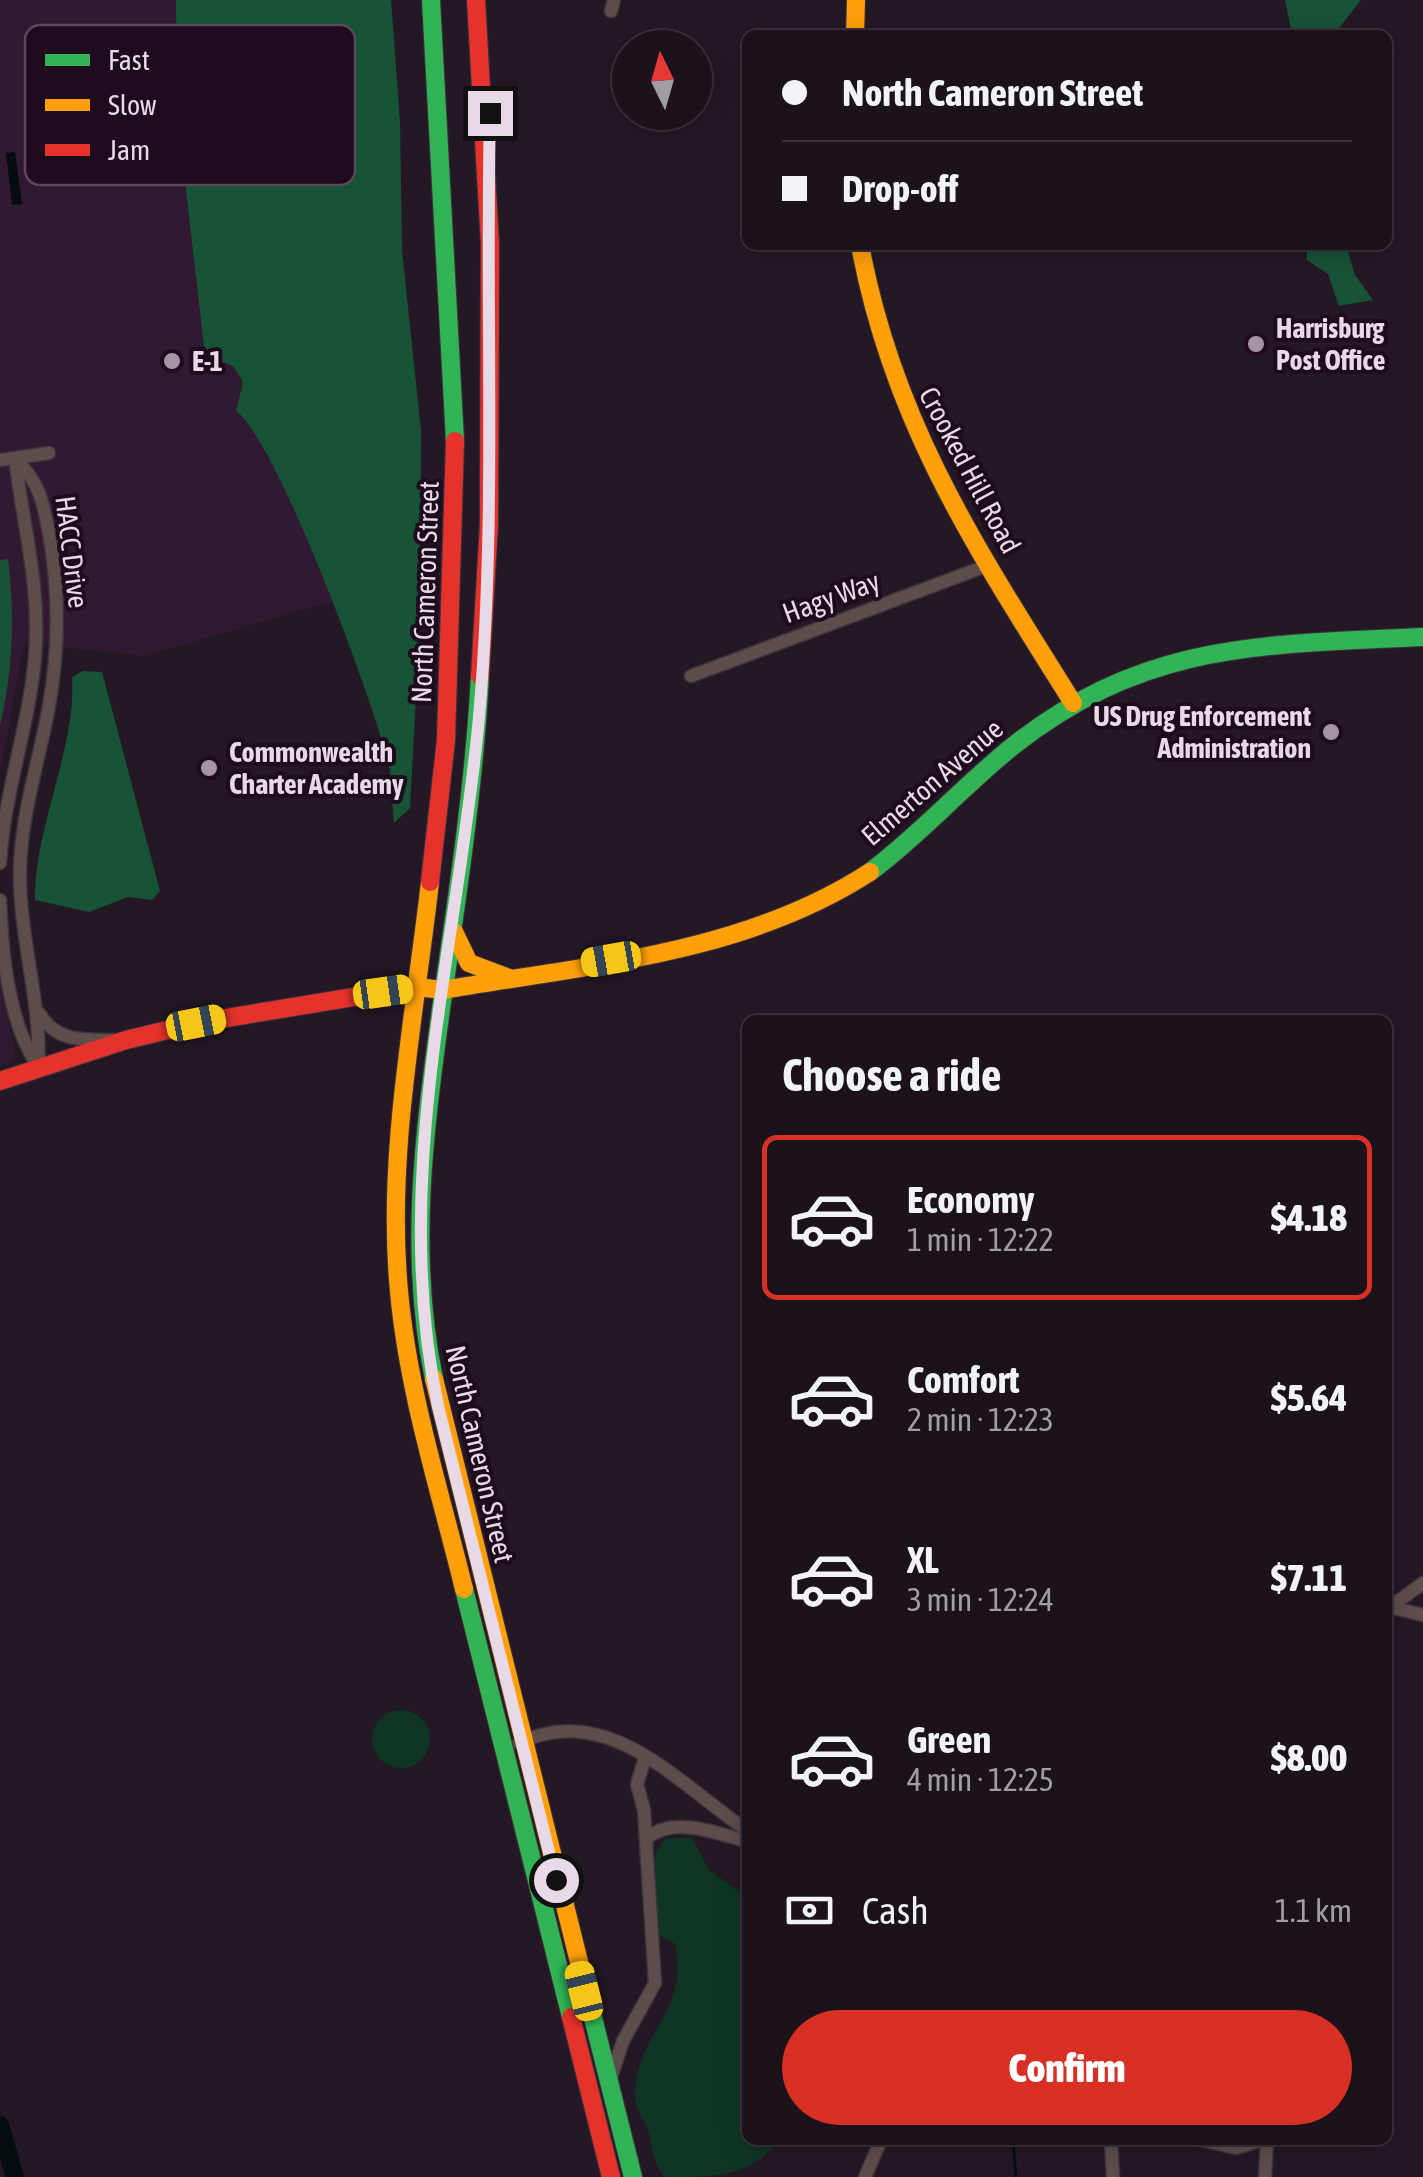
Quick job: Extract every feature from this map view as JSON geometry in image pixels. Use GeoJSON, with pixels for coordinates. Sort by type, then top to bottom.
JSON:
{"type":"FeatureCollection","features":[{"type":"Feature","properties":{"kind":"main road","name":"North Cameron Street"},"geometry":{"type":"LineString","coordinates":[[432,0],[454,397],[456,526],[446,740],[396,1183],[399,1292],[418,1403],[611,2177]]}},
{"type":"Feature","properties":{"kind":"main road"},"geometry":{"type":"LineString","coordinates":[[476,0],[488,189]]}},
{"type":"Feature","properties":{"kind":"main road"},"geometry":{"type":"LineString","coordinates":[[488,189],[492,0]]}},
{"type":"Feature","properties":{"kind":"main road"},"geometry":{"type":"LineString","coordinates":[[855,30],[856,0]]}},
{"type":"Feature","properties":{"kind":"main road","name":"North Cameron Street"},"geometry":{"type":"LineString","coordinates":[[488,189],[490,524],[475,765],[418,1197],[422,1309],[438,1406],[633,2177]]}},
{"type":"Feature","properties":{"kind":"main road","name":"Crooked Hill Road"},"geometry":{"type":"LineString","coordinates":[[861,250],[872,313],[896,391],[929,464],[1074,703]]}},
{"type":"Feature","properties":{"kind":"main road","name":"Elmerton Avenue"},"geometry":{"type":"LineString","coordinates":[[0,1081],[126,1040],[270,1008],[418,987],[443,990],[708,940],[820,902],[897,853],[1019,742],[1074,703],[1149,667],[1222,648],[1423,637]]}},
{"type":"Feature","properties":{"kind":"main road"},"geometry":{"type":"LineString","coordinates":[[454,932],[469,963],[509,978]]}},
{"type":"Feature","properties":{"kind":"street"},"geometry":{"type":"LineString","coordinates":[[7,459],[49,454],[37,481]]}},
{"type":"Feature","properties":{"kind":"street","name":"HACC Drive"},"geometry":{"type":"LineString","coordinates":[[7,459],[37,481],[52,554],[56,627],[52,683],[28,792],[20,865],[23,940],[36,1008],[38,1068]]}},
{"type":"Feature","properties":{"kind":"street","name":"HACC Drive"},"geometry":{"type":"LineString","coordinates":[[0,863],[9,788],[31,691],[37,627],[32,556],[18,485],[7,459]]}},
{"type":"Feature","properties":{"kind":"street"},"geometry":{"type":"LineString","coordinates":[[0,471],[18,485]]}},
{"type":"Feature","properties":{"kind":"street","name":"Hagy Way"},"geometry":{"type":"LineString","coordinates":[[692,676],[989,565]]}},
{"type":"Feature","properties":{"kind":"street"},"geometry":{"type":"LineString","coordinates":[[0,900],[16,1013],[28,1052],[38,1068]]}},
{"type":"Feature","properties":{"kind":"street"},"geometry":{"type":"LineString","coordinates":[[36,1008],[47,1025],[66,1038],[126,1040]]}},
{"type":"Feature","properties":{"kind":"street"},"geometry":{"type":"LineString","coordinates":[[1392,1606],[1423,1583]]}},
{"type":"Feature","properties":{"kind":"street"},"geometry":{"type":"LineString","coordinates":[[1392,1608],[1423,1616]]}},
{"type":"Feature","properties":{"kind":"street"},"geometry":{"type":"LineString","coordinates":[[504,1744],[562,1730],[591,1730],[610,1735],[742,1827]]}},
{"type":"Feature","properties":{"kind":"street"},"geometry":{"type":"LineString","coordinates":[[610,2097],[618,2052],[655,1983],[638,1776],[645,1758]]}},
{"type":"Feature","properties":{"kind":"street"},"geometry":{"type":"LineString","coordinates":[[646,1840],[659,1829],[674,1828],[742,1841]]}},
{"type":"Feature","properties":{"kind":"street"},"geometry":{"type":"LineString","coordinates":[[865,2177],[878,2145]]}},
{"type":"Feature","properties":{"kind":"street"},"geometry":{"type":"LineString","coordinates":[[1111,2145],[1113,2177]]}},
{"type":"Feature","properties":{"kind":"street"},"geometry":{"type":"LineString","coordinates":[[1264,2145],[1265,2177]]}},
{"type":"Feature","properties":{"kind":"shaded area"},"geometry":{"type":"Polygon","coordinates":[[[0,0],[360,0],[404,580],[145,656],[24,643],[0,772],[0,0]]]}},
{"type":"Feature","properties":{"kind":"shaded area"},"geometry":{"type":"Polygon","coordinates":[[[15,152],[22,204],[12,205],[6,153],[15,152]]]}},
{"type":"Feature","properties":{"kind":"shaded area"},"geometry":{"type":"Polygon","coordinates":[[[0,988],[16,1052],[12,1061],[0,1066],[0,988]]]}},
{"type":"Feature","properties":{"kind":"green space"},"geometry":{"type":"Polygon","coordinates":[[[176,0],[391,0],[400,121],[402,250],[421,431],[420,621],[410,808],[394,823],[390,769],[379,731],[322,575],[275,470],[254,432],[236,411],[243,382],[233,366],[205,355],[185,185],[355,185],[355,25],[176,25],[176,0]]]}},
{"type":"Feature","properties":{"kind":"green space"},"geometry":{"type":"Polygon","coordinates":[[[1285,0],[1361,0],[1340,30],[1291,30],[1285,0]]]}},
{"type":"Feature","properties":{"kind":"green space"},"geometry":{"type":"Polygon","coordinates":[[[1307,250],[1348,250],[1355,275],[1373,300],[1339,306],[1328,274],[1307,260],[1307,250]]]}},
{"type":"Feature","properties":{"kind":"green space"},"geometry":{"type":"Polygon","coordinates":[[[8,559],[12,643],[0,725],[0,560],[8,559]]]}},
{"type":"Feature","properties":{"kind":"green space"},"geometry":{"type":"Polygon","coordinates":[[[83,671],[102,672],[160,891],[152,900],[128,897],[89,912],[35,900],[41,844],[68,731],[72,677],[83,671]]]}},
{"type":"Feature","properties":{"kind":"green space"},"geometry":{"type":"Polygon","coordinates":[[[401,1710],[421,1719],[430,1739],[421,1759],[401,1768],[381,1759],[372,1739],[381,1719],[401,1710]]]}},
{"type":"Feature","properties":{"kind":"green space"},"geometry":{"type":"Polygon","coordinates":[[[667,1838],[692,1838],[709,1870],[742,1893],[742,2145],[775,2145],[744,2168],[717,2175],[665,2177],[656,2162],[635,2098],[643,2057],[669,2007],[678,1969],[675,1944],[660,1935],[653,1870],[667,1838]]]}},
{"type":"Feature","properties":{"kind":"waterway"},"geometry":{"type":"LineString","coordinates":[[0,2125],[15,2177]]}},
{"type":"Feature","properties":{"kind":"waterway"},"geometry":{"type":"LineString","coordinates":[[1013,2145],[1016,2177]]}},
{"type":"Feature","properties":{"kind":"traffic: fast"},"geometry":{"type":"LineString","coordinates":[[431,0],[455,441]]}},
{"type":"Feature","properties":{"kind":"traffic: fast"},"geometry":{"type":"LineString","coordinates":[[870,872],[1013,746],[1062,711],[1111,686],[1159,667],[1258,647],[1423,637]]}},
{"type":"Feature","properties":{"kind":"traffic: fast"},"geometry":{"type":"LineString","coordinates":[[434,1379],[426,1332],[420,1240],[424,1148],[469,801],[480,676]]}},
{"type":"Feature","properties":{"kind":"traffic: fast"},"geometry":{"type":"LineString","coordinates":[[464,1589],[571,2017]]}},
{"type":"Feature","properties":{"kind":"traffic: fast"},"geometry":{"type":"LineString","coordinates":[[588,1998],[633,2177]]}},
{"type":"Feature","properties":{"kind":"traffic: slow"},"geometry":{"type":"LineString","coordinates":[[855,30],[856,0]]}},
{"type":"Feature","properties":{"kind":"traffic: slow"},"geometry":{"type":"LineString","coordinates":[[861,250],[894,371],[943,484],[1073,703]]}},
{"type":"Feature","properties":{"kind":"traffic: slow"},"geometry":{"type":"LineString","coordinates":[[390,991],[417,987],[443,990],[609,963],[718,939],[821,900],[870,872]]}},
{"type":"Feature","properties":{"kind":"traffic: slow"},"geometry":{"type":"LineString","coordinates":[[430,882],[399,1138],[396,1240],[410,1366],[464,1589]]}},
{"type":"Feature","properties":{"kind":"traffic: slow"},"geometry":{"type":"LineString","coordinates":[[454,932],[469,963],[509,978]]}},
{"type":"Feature","properties":{"kind":"traffic: slow"},"geometry":{"type":"LineString","coordinates":[[434,1379],[588,1998]]}},
{"type":"Feature","properties":{"kind":"traffic: jam"},"geometry":{"type":"LineString","coordinates":[[476,0],[490,244],[489,524],[480,676]]}},
{"type":"Feature","properties":{"kind":"traffic: jam"},"geometry":{"type":"LineString","coordinates":[[430,882],[446,740],[455,441]]}},
{"type":"Feature","properties":{"kind":"traffic: jam"},"geometry":{"type":"LineString","coordinates":[[0,1081],[126,1040],[196,1023],[390,991]]}},
{"type":"Feature","properties":{"kind":"traffic: jam"},"geometry":{"type":"LineString","coordinates":[[571,2017],[611,2177]]}},
{"type":"Feature","properties":{"kind":"place","name":"Harrisburg Post Office"},"geometry":{"type":"Point","coordinates":[1256,344]}},
{"type":"Feature","properties":{"kind":"place","name":"E-1"},"geometry":{"type":"Point","coordinates":[172,361]}},
{"type":"Feature","properties":{"kind":"place","name":"US Drug Enforcement Administration"},"geometry":{"type":"Point","coordinates":[1331,732]}},
{"type":"Feature","properties":{"kind":"place","name":"Commonwealth Charter Academy"},"geometry":{"type":"Point","coordinates":[209,768]}},
{"type":"Feature","properties":{"kind":"route"},"geometry":{"type":"LineString","coordinates":[[490,113],[492,450],[480,710],[454,932],[424,1136],[418,1254],[425,1336],[438,1406],[556,1880]]}}]}
